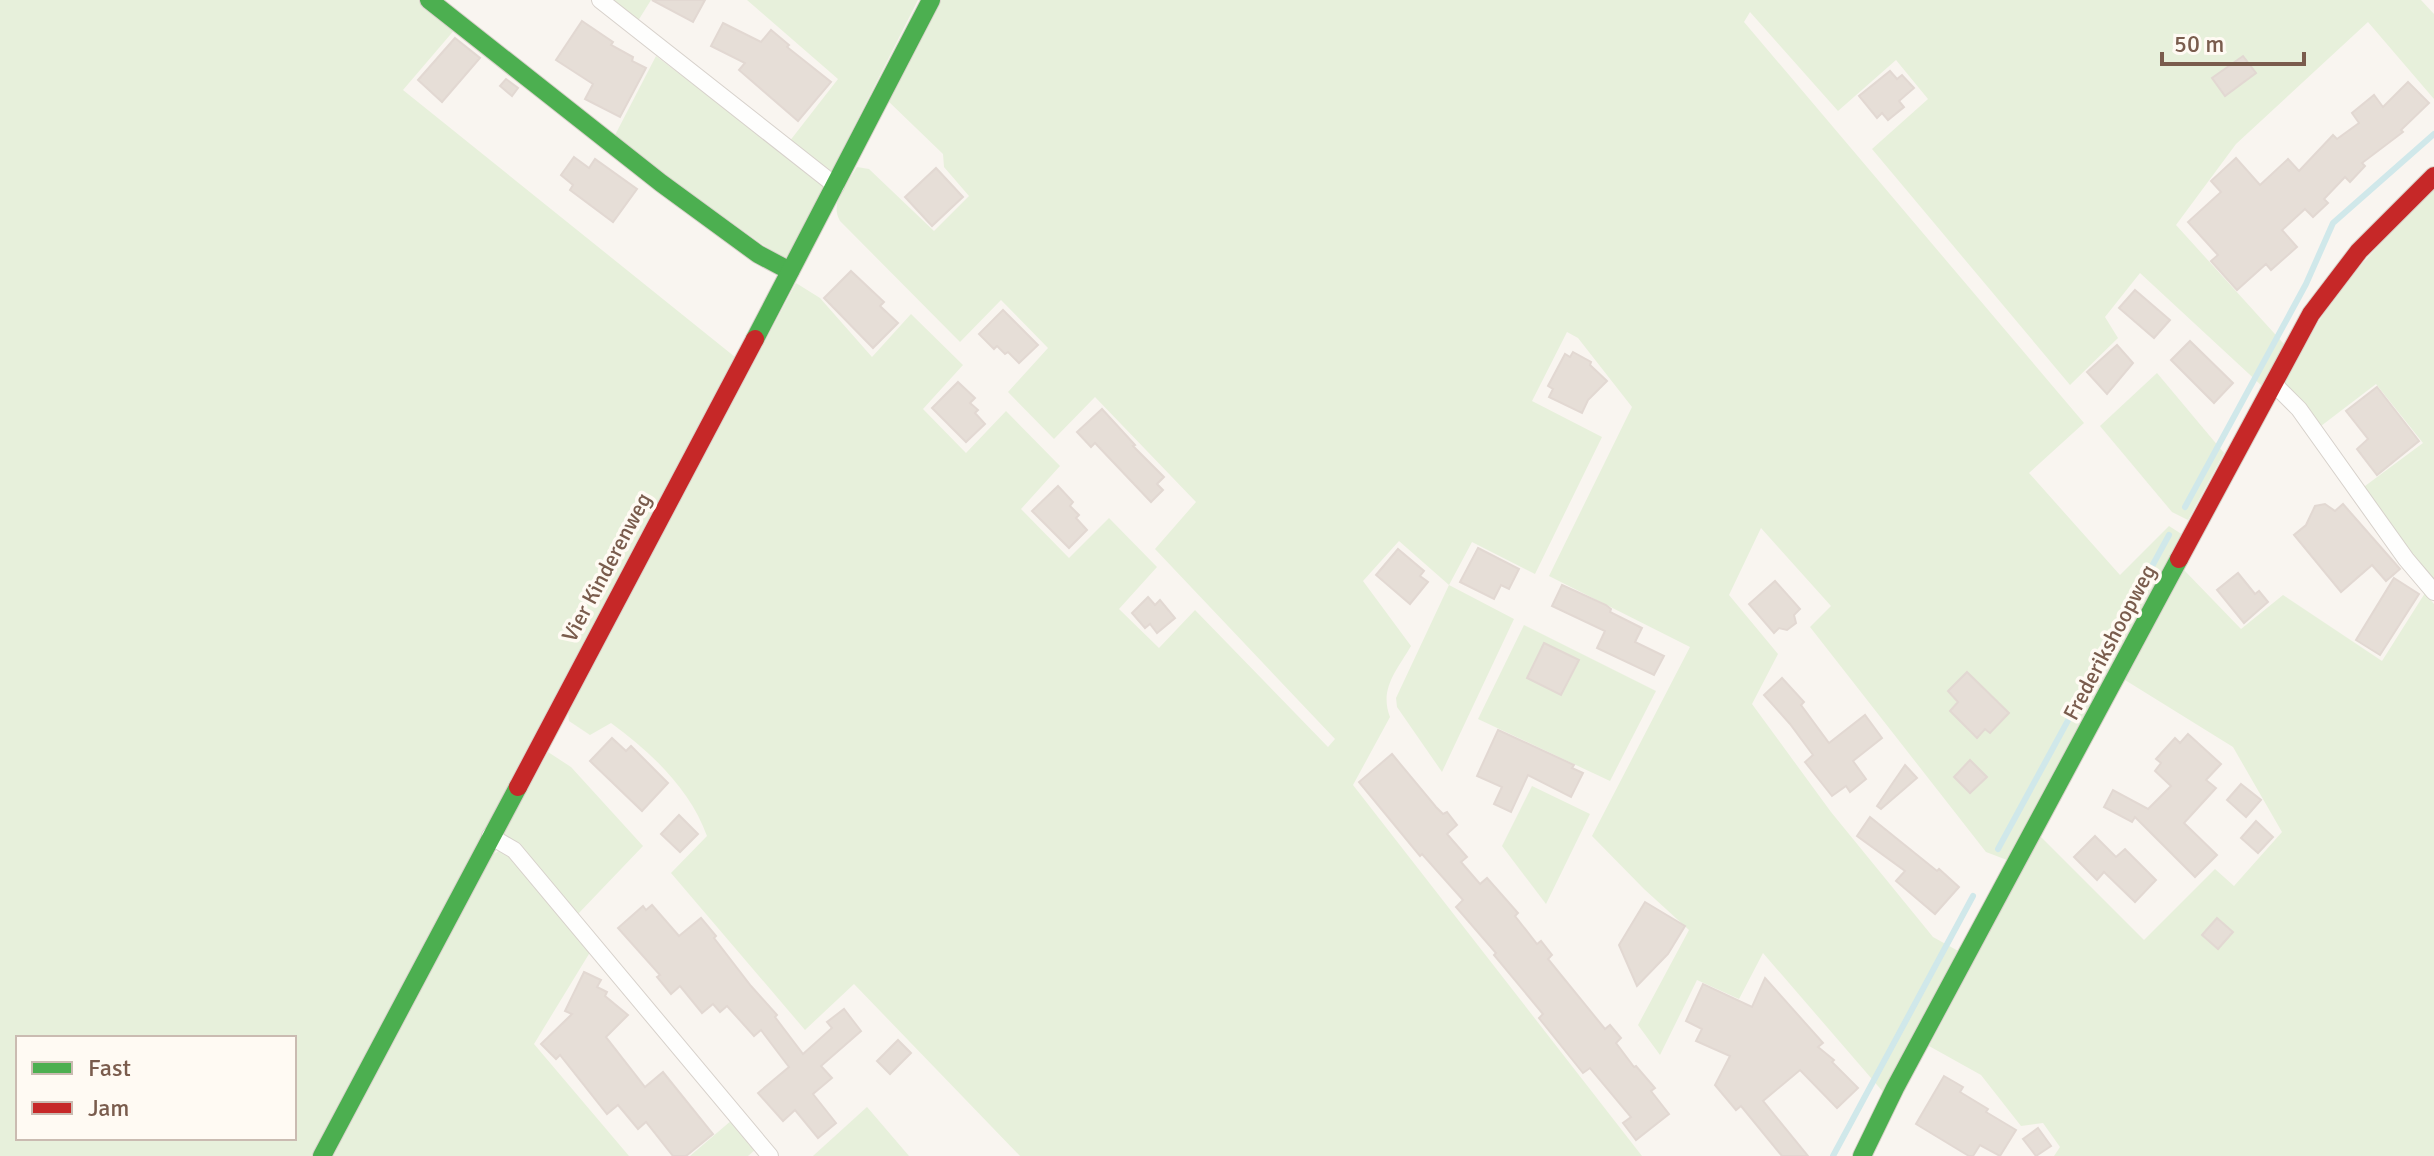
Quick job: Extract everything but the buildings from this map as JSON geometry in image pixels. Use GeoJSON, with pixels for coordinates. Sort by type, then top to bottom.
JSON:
{"type":"FeatureCollection","features":[{"type":"Feature","properties":{"kind":"street"},"geometry":{"type":"LineString","coordinates":[[429,0],[661,183],[758,254],[790,271]]}},
{"type":"Feature","properties":{"kind":"street"},"geometry":{"type":"LineString","coordinates":[[600,0],[836,186]]}},
{"type":"Feature","properties":{"kind":"street","name":"Vier Kinderenweg"},"geometry":{"type":"LineString","coordinates":[[322,1156],[836,186],[931,0]]}},
{"type":"Feature","properties":{"kind":"street","name":"Frederikshoopweg"},"geometry":{"type":"LineString","coordinates":[[1862,1156],[1895,1088],[2311,314],[2359,251],[2434,176]]}},
{"type":"Feature","properties":{"kind":"street"},"geometry":{"type":"LineString","coordinates":[[2274,384],[2299,409],[2406,559],[2434,592]]}},
{"type":"Feature","properties":{"kind":"street"},"geometry":{"type":"LineString","coordinates":[[490,836],[514,850],[770,1156]]}},
{"type":"Feature","properties":{"kind":"green space"},"geometry":{"type":"Polygon","coordinates":[[[0,0],[421,0],[456,28],[403,90],[735,357],[313,1156],[0,1156],[0,0]]]}},
{"type":"Feature","properties":{"kind":"green space"},"geometry":{"type":"Polygon","coordinates":[[[607,0],[651,0],[636,24],[607,0]]]}},
{"type":"Feature","properties":{"kind":"green space"},"geometry":{"type":"Polygon","coordinates":[[[747,0],[918,0],[832,170],[823,171],[789,142],[838,79],[747,0]]]}},
{"type":"Feature","properties":{"kind":"green space"},"geometry":{"type":"Polygon","coordinates":[[[939,0],[2421,0],[2434,14],[2434,99],[2368,22],[2236,144],[2176,225],[2284,344],[2262,386],[2140,273],[2105,317],[2118,338],[2070,385],[1872,149],[1928,99],[1896,60],[1838,111],[1750,12],[1744,22],[2084,423],[2029,473],[2120,575],[2169,526],[2183,535],[2007,860],[1986,852],[1810,627],[1831,606],[1761,528],[1729,595],[1778,654],[1752,704],[1831,812],[1933,937],[1960,952],[1884,1093],[1763,953],[1739,999],[1697,980],[1660,1055],[1638,1025],[1689,930],[1592,836],[1690,647],[1549,576],[1632,407],[1578,338],[1567,332],[1532,401],[1602,437],[1535,574],[1472,542],[1449,585],[1399,541],[1363,581],[1411,646],[1388,689],[1390,717],[1353,785],[1642,1156],[1020,1156],[854,984],[805,1030],[671,873],[707,836],[680,787],[640,746],[611,723],[590,735],[569,721],[568,711],[796,283],[820,298],[872,357],[911,314],[963,365],[923,409],[966,453],[1006,411],[1060,466],[1021,509],[1069,558],[1109,518],[1157,567],[1119,609],[1159,648],[1195,610],[1328,747],[1335,739],[1155,549],[1196,502],[1095,397],[1054,439],[1008,392],[1048,348],[1001,300],[960,342],[840,221],[838,200],[857,167],[869,169],[934,231],[969,196],[944,167],[943,154],[887,100],[939,0]]]}},
{"type":"Feature","properties":{"kind":"green space"},"geometry":{"type":"Polygon","coordinates":[[[656,56],[821,181],[822,194],[786,261],[613,139],[656,56]]]}},
{"type":"Feature","properties":{"kind":"green space"},"geometry":{"type":"Polygon","coordinates":[[[2434,185],[2434,587],[2361,489],[2423,443],[2376,384],[2321,426],[2302,401],[2280,385],[2338,290],[2434,185]]]}},
{"type":"Feature","properties":{"kind":"green space"},"geometry":{"type":"Polygon","coordinates":[[[2157,373],[2224,453],[2188,520],[2172,512],[2100,426],[2157,373]]]}},
{"type":"Feature","properties":{"kind":"green space"},"geometry":{"type":"Polygon","coordinates":[[[2184,570],[2241,629],[2283,595],[2382,661],[2425,593],[2434,604],[2434,1156],[2054,1156],[2060,1147],[2043,1123],[2021,1126],[1981,1075],[1929,1046],[2040,836],[2144,940],[2215,869],[2234,886],[2282,832],[2233,747],[2125,680],[2184,570]]]}},
{"type":"Feature","properties":{"kind":"green space"},"geometry":{"type":"Polygon","coordinates":[[[1449,585],[1514,619],[1442,772],[1397,707],[1396,698],[1449,585]]]}},
{"type":"Feature","properties":{"kind":"green space"},"geometry":{"type":"Polygon","coordinates":[[[1524,625],[1656,691],[1610,781],[1478,719],[1524,625]]]}},
{"type":"Feature","properties":{"kind":"green space"},"geometry":{"type":"Polygon","coordinates":[[[548,752],[571,767],[643,846],[578,914],[519,846],[502,835],[548,752]]]}},
{"type":"Feature","properties":{"kind":"green space"},"geometry":{"type":"Polygon","coordinates":[[[1532,786],[1590,814],[1546,904],[1502,846],[1532,786]]]}},
{"type":"Feature","properties":{"kind":"green space"},"geometry":{"type":"Polygon","coordinates":[[[506,852],[592,949],[534,1044],[629,1156],[331,1156],[493,854],[506,852]]]}},
{"type":"Feature","properties":{"kind":"green space"},"geometry":{"type":"Polygon","coordinates":[[[867,1107],[909,1156],[813,1156],[867,1107]]]}},
{"type":"Feature","properties":{"kind":"green space"},"geometry":{"type":"Polygon","coordinates":[[[732,1120],[756,1149],[748,1156],[690,1156],[732,1120]]]}},
{"type":"Feature","properties":{"kind":"waterway"},"geometry":{"type":"LineString","coordinates":[[2185,507],[2306,284],[2333,223],[2434,134]]}},
{"type":"Feature","properties":{"kind":"waterway"},"geometry":{"type":"LineString","coordinates":[[1998,849],[2169,535]]}},
{"type":"Feature","properties":{"kind":"waterway"},"geometry":{"type":"LineString","coordinates":[[1833,1156],[1973,896]]}},
{"type":"Feature","properties":{"kind":"traffic: fast"},"geometry":{"type":"LineString","coordinates":[[429,0],[661,183],[758,254],[790,271]]}},
{"type":"Feature","properties":{"kind":"traffic: fast"},"geometry":{"type":"LineString","coordinates":[[755,339],[931,0]]}},
{"type":"Feature","properties":{"kind":"traffic: fast"},"geometry":{"type":"LineString","coordinates":[[1862,1156],[1895,1088],[2179,559]]}},
{"type":"Feature","properties":{"kind":"traffic: fast"},"geometry":{"type":"LineString","coordinates":[[322,1156],[518,787]]}},
{"type":"Feature","properties":{"kind":"traffic: jam"},"geometry":{"type":"LineString","coordinates":[[2179,559],[2311,314],[2359,251],[2434,176]]}},
{"type":"Feature","properties":{"kind":"traffic: jam"},"geometry":{"type":"LineString","coordinates":[[518,787],[755,339]]}}]}
